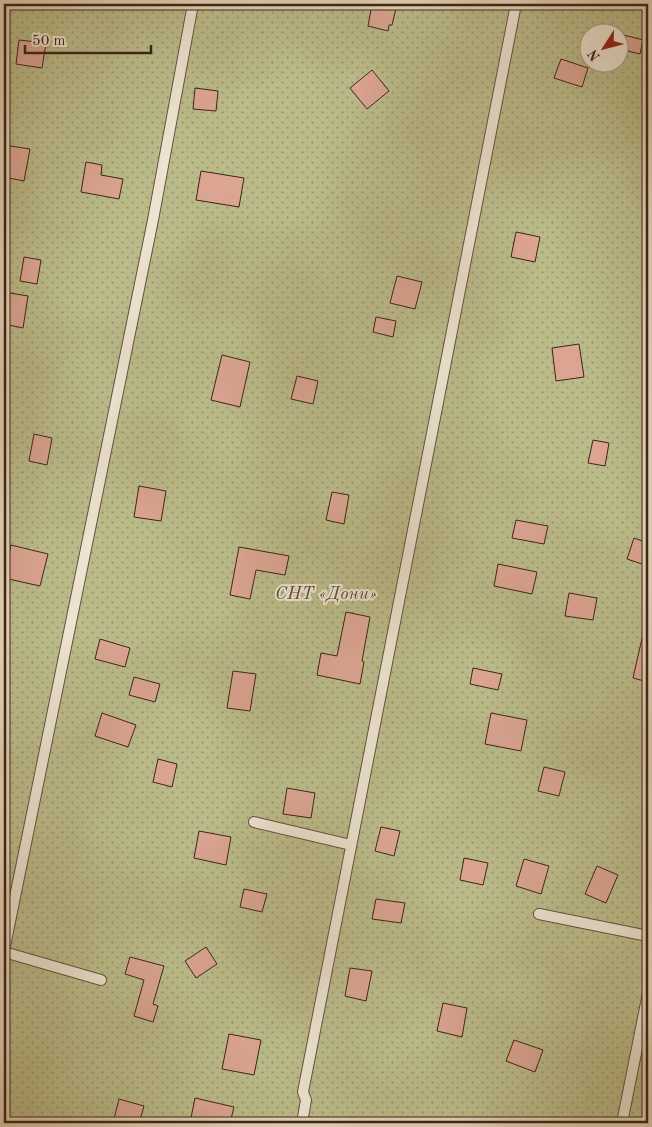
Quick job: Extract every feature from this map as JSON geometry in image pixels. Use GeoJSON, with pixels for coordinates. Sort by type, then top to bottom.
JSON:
{"type":"FeatureCollection","features":[{"type":"Feature","properties":{"kind":"lane"},"geometry":{"type":"LineString","coordinates":[[101,980],[4,951],[153,220],[193,4]]}},
{"type":"Feature","properties":{"kind":"lane"},"geometry":{"type":"LineString","coordinates":[[302,1123],[306,1100],[303,1092],[516,4]]}},
{"type":"Feature","properties":{"kind":"lane"},"geometry":{"type":"LineString","coordinates":[[254,822],[351,845]]}},
{"type":"Feature","properties":{"kind":"lane"},"geometry":{"type":"LineString","coordinates":[[539,914],[648,936]]}},
{"type":"Feature","properties":{"kind":"lane"},"geometry":{"type":"LineString","coordinates":[[622,1123],[648,992]]}},
{"type":"Feature","properties":{"kind":"green space","name":"СНТ «Дони»"},"geometry":{"type":"Polygon","coordinates":[[[4,4],[648,4],[648,1123],[4,1123],[4,4]]]}},
{"type":"Feature","properties":{"kind":"building"},"geometry":{"type":"Polygon","coordinates":[[[372,4],[397,4],[392,25],[389,25],[388,31],[368,26],[372,4]]]}},
{"type":"Feature","properties":{"kind":"building"},"geometry":{"type":"Polygon","coordinates":[[[630,37],[643,40],[640,54],[630,52],[630,37]]]}},
{"type":"Feature","properties":{"kind":"building"},"geometry":{"type":"Polygon","coordinates":[[[19,40],[46,43],[42,68],[16,64],[19,40]]]}},
{"type":"Feature","properties":{"kind":"building"},"geometry":{"type":"Polygon","coordinates":[[[561,59],[580,65],[580,72],[587,72],[582,87],[554,78],[561,59]]]}},
{"type":"Feature","properties":{"kind":"building"},"geometry":{"type":"Polygon","coordinates":[[[372,70],[389,91],[367,109],[350,88],[372,70]]]}},
{"type":"Feature","properties":{"kind":"building"},"geometry":{"type":"Polygon","coordinates":[[[195,88],[218,91],[216,111],[193,109],[195,88]]]}},
{"type":"Feature","properties":{"kind":"building"},"geometry":{"type":"Polygon","coordinates":[[[4,145],[30,149],[24,181],[4,177],[4,145]]]}},
{"type":"Feature","properties":{"kind":"building"},"geometry":{"type":"Polygon","coordinates":[[[86,162],[102,165],[101,175],[123,179],[119,199],[81,192],[86,162]]]}},
{"type":"Feature","properties":{"kind":"building"},"geometry":{"type":"Polygon","coordinates":[[[201,171],[244,178],[239,207],[196,200],[201,171]]]}},
{"type":"Feature","properties":{"kind":"building"},"geometry":{"type":"Polygon","coordinates":[[[516,232],[540,237],[535,262],[511,257],[516,232]]]}},
{"type":"Feature","properties":{"kind":"building"},"geometry":{"type":"Polygon","coordinates":[[[24,257],[41,260],[37,284],[20,281],[24,257]]]}},
{"type":"Feature","properties":{"kind":"building"},"geometry":{"type":"Polygon","coordinates":[[[397,276],[422,282],[415,309],[390,303],[397,276]]]}},
{"type":"Feature","properties":{"kind":"building"},"geometry":{"type":"Polygon","coordinates":[[[4,292],[28,296],[23,328],[4,324],[4,292]]]}},
{"type":"Feature","properties":{"kind":"building"},"geometry":{"type":"Polygon","coordinates":[[[376,317],[396,321],[393,337],[373,332],[376,317]]]}},
{"type":"Feature","properties":{"kind":"building"},"geometry":{"type":"Polygon","coordinates":[[[579,344],[584,377],[556,381],[552,348],[579,344]]]}},
{"type":"Feature","properties":{"kind":"building"},"geometry":{"type":"Polygon","coordinates":[[[222,355],[250,362],[240,407],[211,400],[222,355]]]}},
{"type":"Feature","properties":{"kind":"building"},"geometry":{"type":"Polygon","coordinates":[[[297,376],[318,381],[313,404],[291,399],[297,376]]]}},
{"type":"Feature","properties":{"kind":"building"},"geometry":{"type":"Polygon","coordinates":[[[34,434],[52,438],[47,465],[29,461],[34,434]]]}},
{"type":"Feature","properties":{"kind":"building"},"geometry":{"type":"Polygon","coordinates":[[[593,440],[609,443],[605,466],[588,463],[593,440]]]}},
{"type":"Feature","properties":{"kind":"building"},"geometry":{"type":"Polygon","coordinates":[[[139,486],[166,491],[161,521],[134,517],[139,486]]]}},
{"type":"Feature","properties":{"kind":"building"},"geometry":{"type":"Polygon","coordinates":[[[332,492],[349,495],[344,524],[326,520],[332,492]]]}},
{"type":"Feature","properties":{"kind":"building"},"geometry":{"type":"Polygon","coordinates":[[[516,520],[548,526],[544,544],[512,538],[516,520]]]}},
{"type":"Feature","properties":{"kind":"building"},"geometry":{"type":"Polygon","coordinates":[[[634,538],[648,543],[648,566],[627,559],[634,538]]]}},
{"type":"Feature","properties":{"kind":"building"},"geometry":{"type":"Polygon","coordinates":[[[11,545],[48,554],[40,586],[4,578],[11,545]]]}},
{"type":"Feature","properties":{"kind":"building"},"geometry":{"type":"Polygon","coordinates":[[[239,547],[289,556],[285,575],[256,570],[250,599],[230,595],[239,547]]]}},
{"type":"Feature","properties":{"kind":"building"},"geometry":{"type":"Polygon","coordinates":[[[498,564],[537,572],[532,594],[494,586],[498,564]]]}},
{"type":"Feature","properties":{"kind":"building"},"geometry":{"type":"Polygon","coordinates":[[[569,593],[597,598],[593,620],[565,616],[569,593]]]}},
{"type":"Feature","properties":{"kind":"building"},"geometry":{"type":"Polygon","coordinates":[[[346,612],[370,617],[360,684],[317,675],[321,653],[337,656],[346,612]]]}},
{"type":"Feature","properties":{"kind":"building"},"geometry":{"type":"Polygon","coordinates":[[[643,634],[648,635],[648,682],[633,678],[643,634]]]}},
{"type":"Feature","properties":{"kind":"building"},"geometry":{"type":"Polygon","coordinates":[[[100,639],[130,648],[125,667],[95,659],[100,639]]]}},
{"type":"Feature","properties":{"kind":"building"},"geometry":{"type":"Polygon","coordinates":[[[473,668],[502,674],[498,690],[470,684],[473,668]]]}},
{"type":"Feature","properties":{"kind":"building"},"geometry":{"type":"Polygon","coordinates":[[[233,671],[256,674],[250,711],[227,708],[233,671]]]}},
{"type":"Feature","properties":{"kind":"building"},"geometry":{"type":"Polygon","coordinates":[[[134,677],[160,684],[155,702],[129,695],[134,677]]]}},
{"type":"Feature","properties":{"kind":"building"},"geometry":{"type":"Polygon","coordinates":[[[102,713],[136,725],[128,747],[95,736],[102,713]]]}},
{"type":"Feature","properties":{"kind":"building"},"geometry":{"type":"Polygon","coordinates":[[[491,713],[527,720],[521,751],[485,744],[491,713]]]}},
{"type":"Feature","properties":{"kind":"building"},"geometry":{"type":"Polygon","coordinates":[[[158,759],[177,764],[172,787],[153,782],[158,759]]]}},
{"type":"Feature","properties":{"kind":"building"},"geometry":{"type":"Polygon","coordinates":[[[544,767],[565,772],[559,796],[538,791],[544,767]]]}},
{"type":"Feature","properties":{"kind":"building"},"geometry":{"type":"Polygon","coordinates":[[[287,788],[315,793],[311,818],[283,814],[287,788]]]}},
{"type":"Feature","properties":{"kind":"building"},"geometry":{"type":"Polygon","coordinates":[[[381,827],[400,831],[394,856],[375,851],[381,827]]]}},
{"type":"Feature","properties":{"kind":"building"},"geometry":{"type":"Polygon","coordinates":[[[199,831],[231,837],[226,865],[194,858],[199,831]]]}},
{"type":"Feature","properties":{"kind":"building"},"geometry":{"type":"Polygon","coordinates":[[[464,858],[488,863],[483,885],[460,880],[464,858]]]}},
{"type":"Feature","properties":{"kind":"building"},"geometry":{"type":"Polygon","coordinates":[[[524,859],[549,866],[541,894],[516,886],[524,859]]]}},
{"type":"Feature","properties":{"kind":"building"},"geometry":{"type":"Polygon","coordinates":[[[597,866],[618,875],[606,903],[585,894],[597,866]]]}},
{"type":"Feature","properties":{"kind":"building"},"geometry":{"type":"Polygon","coordinates":[[[244,889],[267,894],[262,912],[240,907],[244,889]]]}},
{"type":"Feature","properties":{"kind":"building"},"geometry":{"type":"Polygon","coordinates":[[[376,899],[405,903],[401,923],[372,919],[376,899]]]}},
{"type":"Feature","properties":{"kind":"building"},"geometry":{"type":"Polygon","coordinates":[[[206,947],[217,964],[196,978],[185,961],[206,947]]]}},
{"type":"Feature","properties":{"kind":"building"},"geometry":{"type":"Polygon","coordinates":[[[130,957],[164,966],[153,1004],[158,1006],[153,1022],[134,1016],[144,980],[125,974],[130,957]]]}},
{"type":"Feature","properties":{"kind":"building"},"geometry":{"type":"Polygon","coordinates":[[[350,968],[372,971],[366,1001],[345,996],[350,968]]]}},
{"type":"Feature","properties":{"kind":"building"},"geometry":{"type":"Polygon","coordinates":[[[443,1003],[467,1008],[462,1037],[437,1031],[443,1003]]]}},
{"type":"Feature","properties":{"kind":"building"},"geometry":{"type":"Polygon","coordinates":[[[229,1034],[261,1040],[254,1075],[222,1069],[229,1034]]]}},
{"type":"Feature","properties":{"kind":"building"},"geometry":{"type":"Polygon","coordinates":[[[514,1040],[543,1050],[535,1072],[506,1061],[514,1040]]]}},
{"type":"Feature","properties":{"kind":"building"},"geometry":{"type":"Polygon","coordinates":[[[195,1098],[234,1107],[230,1123],[190,1123],[195,1098]]]}},
{"type":"Feature","properties":{"kind":"building"},"geometry":{"type":"Polygon","coordinates":[[[119,1099],[144,1106],[139,1123],[113,1123],[119,1099]]]}}]}
